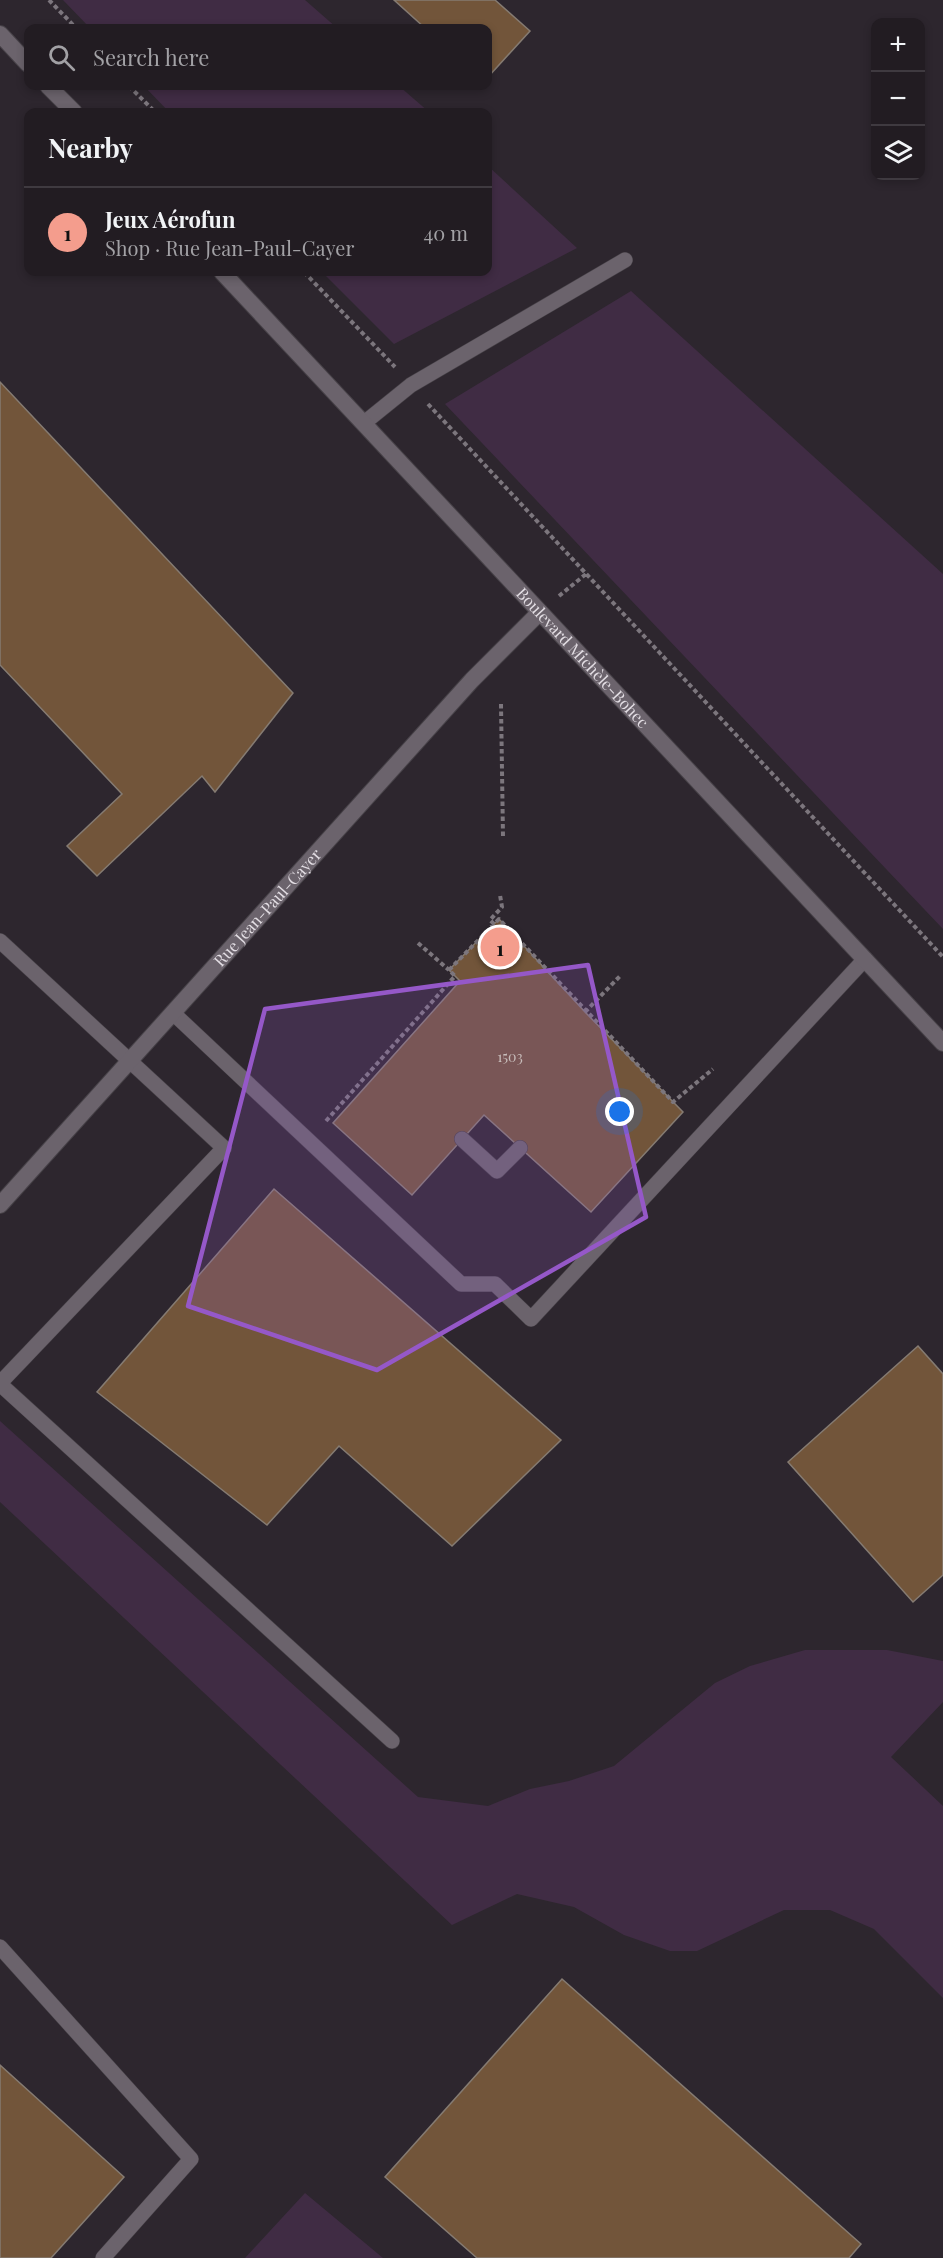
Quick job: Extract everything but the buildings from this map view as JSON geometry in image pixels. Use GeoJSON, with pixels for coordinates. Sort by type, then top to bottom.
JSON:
{"type":"FeatureCollection","features":[{"type":"Feature","properties":{"kind":"street"},"geometry":{"type":"LineString","coordinates":[[0,34],[24,60]]}},
{"type":"Feature","properties":{"kind":"street"},"geometry":{"type":"LineString","coordinates":[[52,90],[70,108]]}},
{"type":"Feature","properties":{"kind":"street","name":"Boulevard Michèle-Bohec"},"geometry":{"type":"LineString","coordinates":[[226,276],[943,1043]]}},
{"type":"Feature","properties":{"kind":"street","name":"Rue Jean-Paul-Cayer"},"geometry":{"type":"LineString","coordinates":[[0,1205],[472,680],[540,612]]}},
{"type":"Feature","properties":{"kind":"lane"},"geometry":{"type":"LineString","coordinates":[[363,423],[419,380],[625,260]]}},
{"type":"Feature","properties":{"kind":"lane"},"geometry":{"type":"LineString","coordinates":[[0,941],[224,1148],[0,1384],[392,1741]]}},
{"type":"Feature","properties":{"kind":"lane"},"geometry":{"type":"LineString","coordinates":[[173,1013],[461,1284],[495,1284],[531,1319],[865,959]]}},
{"type":"Feature","properties":{"kind":"lane"},"geometry":{"type":"LineString","coordinates":[[462,1139],[497,1171],[520,1148]]}},
{"type":"Feature","properties":{"kind":"lane"},"geometry":{"type":"LineString","coordinates":[[0,1947],[191,2160],[103,2258]]}},
{"type":"Feature","properties":{"kind":"path"},"geometry":{"type":"LineString","coordinates":[[49,0],[72,24]]}},
{"type":"Feature","properties":{"kind":"path"},"geometry":{"type":"LineString","coordinates":[[133,90],[151,108]]}},
{"type":"Feature","properties":{"kind":"path"},"geometry":{"type":"LineString","coordinates":[[308,276],[372,344]]}},
{"type":"Feature","properties":{"kind":"path"},"geometry":{"type":"LineString","coordinates":[[455,433],[943,957]]}},
{"type":"Feature","properties":{"kind":"path"},"geometry":{"type":"LineString","coordinates":[[572,586],[586,574]]}},
{"type":"Feature","properties":{"kind":"path"},"geometry":{"type":"LineString","coordinates":[[501,704],[503,837]]}},
{"type":"Feature","properties":{"kind":"path"},"geometry":{"type":"LineString","coordinates":[[494,924],[490,920],[502,907],[500,895]]}},
{"type":"Feature","properties":{"kind":"path"},"geometry":{"type":"LineString","coordinates":[[449,970],[499,919],[673,1102],[713,1069]]}},
{"type":"Feature","properties":{"kind":"path"},"geometry":{"type":"LineString","coordinates":[[322,1126],[455,976],[418,943]]}},
{"type":"Feature","properties":{"kind":"path"},"geometry":{"type":"LineString","coordinates":[[585,1012],[621,975]]}},
{"type":"Feature","properties":{"kind":"highlighted area"},"geometry":{"type":"Polygon","coordinates":[[[588,965],[646,1217],[377,1370],[188,1306],[265,1009],[588,965]]]}},
{"type":"Feature","properties":{"kind":"shaded area"},"geometry":{"type":"Polygon","coordinates":[[[63,0],[305,0],[332,24],[86,24],[63,0]]]}},
{"type":"Feature","properties":{"kind":"shaded area"},"geometry":{"type":"Polygon","coordinates":[[[148,90],[404,90],[424,108],[165,108],[148,90]]]}},
{"type":"Feature","properties":{"kind":"shaded area"},"geometry":{"type":"Polygon","coordinates":[[[492,170],[577,248],[394,344],[326,276],[492,276],[492,170]]]}},
{"type":"Feature","properties":{"kind":"shaded area"},"geometry":{"type":"Polygon","coordinates":[[[631,291],[943,574],[943,929],[445,404],[631,291]]]}},
{"type":"Feature","properties":{"kind":"shaded area"},"geometry":{"type":"Polygon","coordinates":[[[0,1421],[418,1797],[488,1806],[530,1789],[569,1781],[614,1766],[715,1683],[750,1666],[805,1650],[887,1650],[943,1661],[943,1702],[891,1757],[943,1806],[943,1998],[874,1929],[830,1910],[784,1910],[697,1951],[670,1951],[624,1935],[574,1907],[517,1894],[452,1925],[0,1502],[0,1421]]]}},
{"type":"Feature","properties":{"kind":"shaded area"},"geometry":{"type":"Polygon","coordinates":[[[305,2193],[383,2258],[245,2258],[305,2193]]]}},
{"type":"Feature","properties":{"kind":"place","name":"Jeux Aérofun"},"geometry":{"type":"Point","coordinates":[500,947]}}]}
